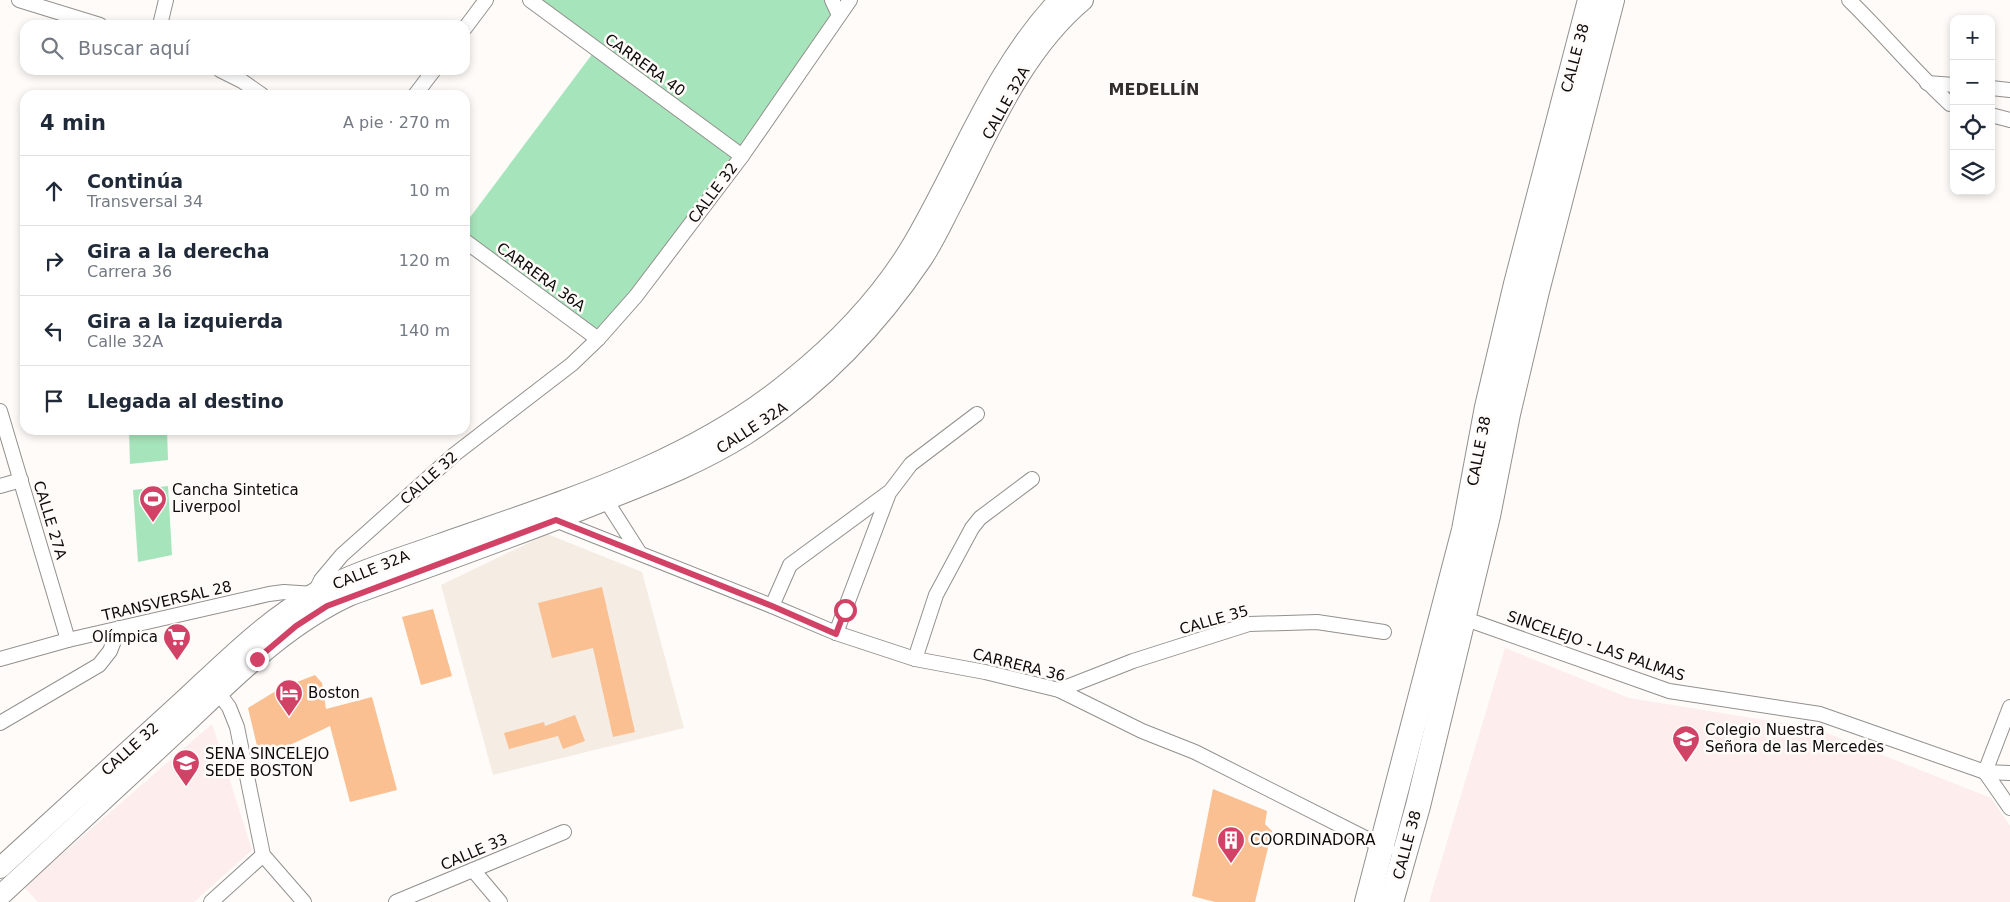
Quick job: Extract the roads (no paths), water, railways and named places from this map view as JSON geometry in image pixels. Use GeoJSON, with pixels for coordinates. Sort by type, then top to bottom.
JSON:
{"type":"FeatureCollection","features":[{"type":"Feature","properties":{"kind":"highway","name":"CALLE 38"},"geometry":{"type":"LineString","coordinates":[[1367,902],[1464,530],[1487,407],[1590,0]]}},
{"type":"Feature","properties":{"kind":"highway","name":"CALLE 38"},"geometry":{"type":"LineString","coordinates":[[1392,902],[1488,516],[1508,414],[1530,319],[1612,0]]}},
{"type":"Feature","properties":{"kind":"main road","name":"CALLE 32A"},"geometry":{"type":"LineString","coordinates":[[257,659],[296,626],[327,606],[556,520],[743,416],[789,382],[848,327],[894,273],[914,241],[1001,76],[1016,52],[1059,0]]}},
{"type":"Feature","properties":{"kind":"main road","name":"CALLE 32A"},"geometry":{"type":"LineString","coordinates":[[314,594],[390,562],[602,493],[668,477],[746,434],[799,396],[861,338],[901,290],[929,250],[1008,95],[1029,61],[1051,32],[1083,0]]}},
{"type":"Feature","properties":{"kind":"main road"},"geometry":{"type":"LineString","coordinates":[[257,659],[272,639],[301,613],[314,594],[333,593],[370,582],[396,579]]}},
{"type":"Feature","properties":{"kind":"main road","name":"CALLE 32"},"geometry":{"type":"LineString","coordinates":[[0,896],[213,686],[270,625],[314,594]]}},
{"type":"Feature","properties":{"kind":"main road","name":"CALLE 32"},"geometry":{"type":"LineString","coordinates":[[0,868],[213,686],[257,659]]}},
{"type":"Feature","properties":{"kind":"street"},"geometry":{"type":"LineString","coordinates":[[19,0],[84,20]]}},
{"type":"Feature","properties":{"kind":"street"},"geometry":{"type":"LineString","coordinates":[[161,20],[166,0]]}},
{"type":"Feature","properties":{"kind":"street"},"geometry":{"type":"LineString","coordinates":[[470,21],[486,0]]}},
{"type":"Feature","properties":{"kind":"street","name":"CARRERA 40"},"geometry":{"type":"LineString","coordinates":[[530,0],[742,156]]}},
{"type":"Feature","properties":{"kind":"street"},"geometry":{"type":"LineString","coordinates":[[832,0],[839,15]]}},
{"type":"Feature","properties":{"kind":"street","name":"CALLE 32"},"geometry":{"type":"LineString","coordinates":[[314,594],[321,580],[342,556],[455,454],[572,364],[598,339],[636,296],[742,156],[850,0]]}},
{"type":"Feature","properties":{"kind":"street"},"geometry":{"type":"LineString","coordinates":[[1849,0],[1882,32],[1927,83],[1950,102]]}},
{"type":"Feature","properties":{"kind":"street"},"geometry":{"type":"LineString","coordinates":[[230,75],[255,90]]}},
{"type":"Feature","properties":{"kind":"street"},"geometry":{"type":"LineString","coordinates":[[419,90],[430,75]]}},
{"type":"Feature","properties":{"kind":"street"},"geometry":{"type":"LineString","coordinates":[[1927,83],[1950,85]]}},
{"type":"Feature","properties":{"kind":"street"},"geometry":{"type":"LineString","coordinates":[[1995,88],[2010,90]]}},
{"type":"Feature","properties":{"kind":"street"},"geometry":{"type":"LineString","coordinates":[[1995,116],[2010,120]]}},
{"type":"Feature","properties":{"kind":"street","name":"CARRERA 36A"},"geometry":{"type":"LineString","coordinates":[[470,245],[598,339]]}},
{"type":"Feature","properties":{"kind":"street","name":"CALLE 27A"},"geometry":{"type":"LineString","coordinates":[[0,410],[68,640]]}},
{"type":"Feature","properties":{"kind":"street"},"geometry":{"type":"LineString","coordinates":[[772,606],[790,566],[889,493],[911,464],[978,414]]}},
{"type":"Feature","properties":{"kind":"street"},"geometry":{"type":"LineString","coordinates":[[915,659],[936,595],[972,528],[980,518],[1032,479]]}},
{"type":"Feature","properties":{"kind":"street"},"geometry":{"type":"LineString","coordinates":[[0,486],[21,480]]}},
{"type":"Feature","properties":{"kind":"street"},"geometry":{"type":"LineString","coordinates":[[602,493],[616,519],[639,552]]}},
{"type":"Feature","properties":{"kind":"street"},"geometry":{"type":"LineString","coordinates":[[836,634],[889,493]]}},
{"type":"Feature","properties":{"kind":"street"},"geometry":{"type":"LineString","coordinates":[[600,538],[611,530],[616,519]]}},
{"type":"Feature","properties":{"kind":"street","name":"CARRERA 36"},"geometry":{"type":"LineString","coordinates":[[556,520],[772,606],[836,634],[915,659],[985,672],[1059,690],[1142,731],[1195,752],[1381,847],[1404,855]]}},
{"type":"Feature","properties":{"kind":"street","name":"TRANSVERSAL 28"},"geometry":{"type":"LineString","coordinates":[[0,659],[118,628],[277,593],[300,592],[314,594]]}},
{"type":"Feature","properties":{"kind":"street","name":"SINCELEJO - LAS PALMAS"},"geometry":{"type":"LineString","coordinates":[[1463,618],[1669,691],[1820,714],[1985,772],[2010,773]]}},
{"type":"Feature","properties":{"kind":"street","name":"CALLE 35"},"geometry":{"type":"LineString","coordinates":[[1059,690],[1133,661],[1249,624],[1317,622],[1384,632]]}},
{"type":"Feature","properties":{"kind":"street"},"geometry":{"type":"LineString","coordinates":[[0,723],[99,665],[110,651],[118,628]]}},
{"type":"Feature","properties":{"kind":"street"},"geometry":{"type":"LineString","coordinates":[[213,686],[229,707],[237,727],[264,855],[304,902]]}},
{"type":"Feature","properties":{"kind":"street"},"geometry":{"type":"LineString","coordinates":[[2010,707],[1985,772],[2010,808]]}},
{"type":"Feature","properties":{"kind":"street","name":"CALLE 33"},"geometry":{"type":"LineString","coordinates":[[396,902],[564,832]]}},
{"type":"Feature","properties":{"kind":"street"},"geometry":{"type":"LineString","coordinates":[[211,902],[264,855]]}},
{"type":"Feature","properties":{"kind":"street"},"geometry":{"type":"LineString","coordinates":[[473,870],[500,902]]}},
{"type":"Feature","properties":{"kind":"place","name":"Cancha Sintetica Liverpool"},"geometry":{"type":"Point","coordinates":[153,523]}},
{"type":"Feature","properties":{"kind":"place","name":"Olímpica"},"geometry":{"type":"Point","coordinates":[177,661]}},
{"type":"Feature","properties":{"kind":"place","name":"Boston"},"geometry":{"type":"Point","coordinates":[289,717]}},
{"type":"Feature","properties":{"kind":"place","name":"Colegio Nuestra Señora de las Mercedes"},"geometry":{"type":"Point","coordinates":[1686,763]}},
{"type":"Feature","properties":{"kind":"place","name":"SENA SINCELEJO SEDE BOSTON"},"geometry":{"type":"Point","coordinates":[186,787]}},
{"type":"Feature","properties":{"kind":"place","name":"COORDINADORA"},"geometry":{"type":"Point","coordinates":[1231,864]}},
{"type":"Feature","properties":{"kind":"district","name":"MEDELLÍN"},"geometry":{"type":"Point","coordinates":[1154,89]}}]}
